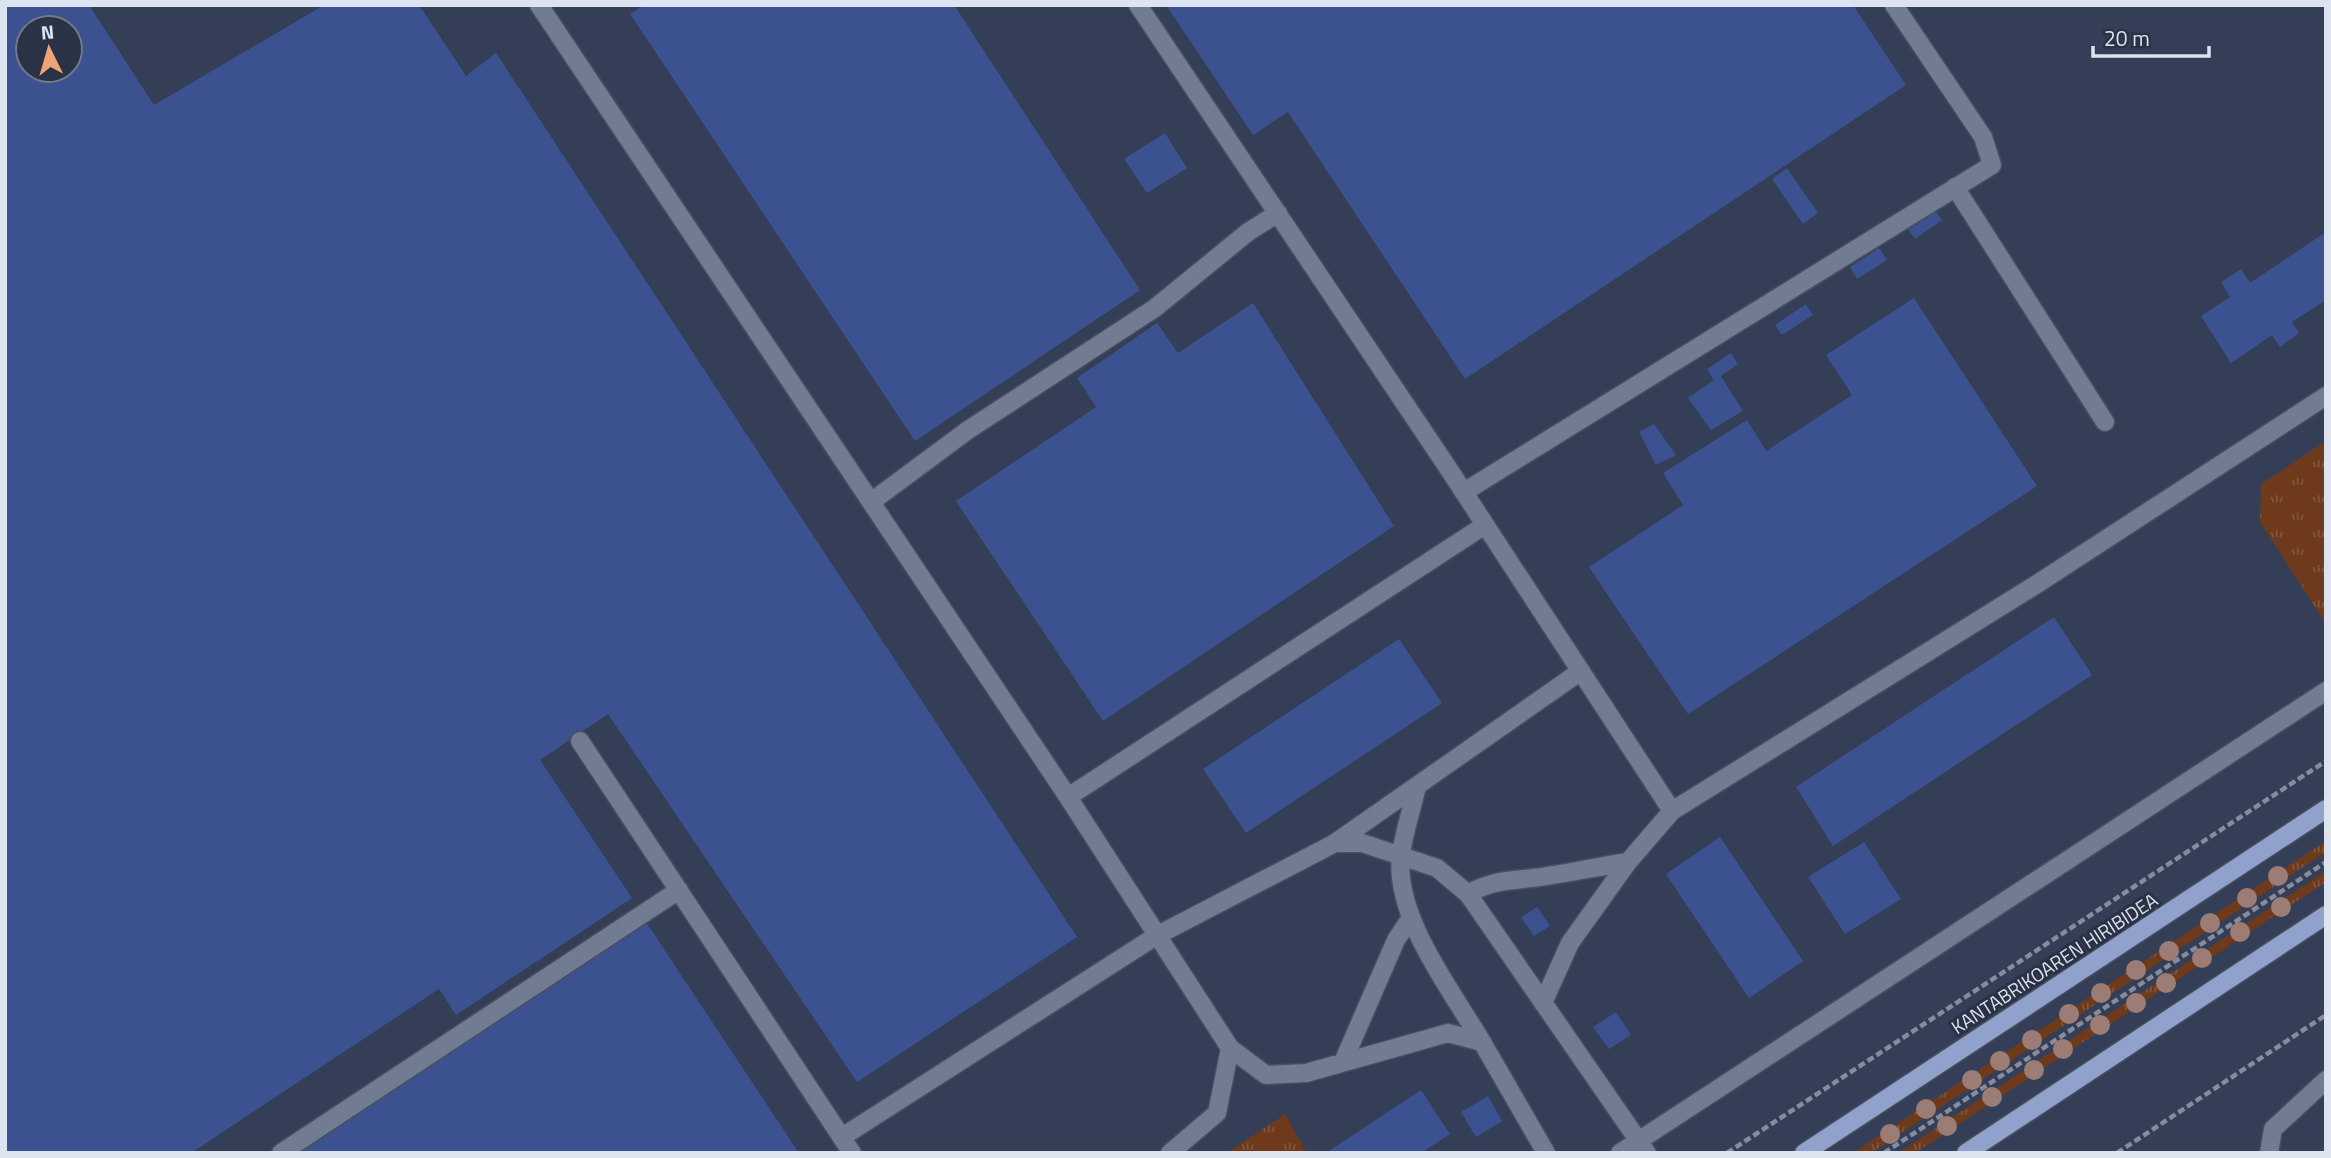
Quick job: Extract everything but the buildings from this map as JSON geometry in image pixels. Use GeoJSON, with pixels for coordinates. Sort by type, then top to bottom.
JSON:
{"type":"FeatureCollection","features":[{"type":"Feature","properties":{"kind":"main road","name":"KANTABRIKOAREN HIRIBIDEA"},"geometry":{"type":"LineString","coordinates":[[1804,1153],[2326,809]]}},
{"type":"Feature","properties":{"kind":"main road"},"geometry":{"type":"LineString","coordinates":[[1966,1153],[2326,915]]}},
{"type":"Feature","properties":{"kind":"lane"},"geometry":{"type":"LineString","coordinates":[[1138,5],[1464,492],[1672,811]]}},
{"type":"Feature","properties":{"kind":"lane"},"geometry":{"type":"LineString","coordinates":[[1464,492],[1992,165],[1983,137],[1894,5]]}},
{"type":"Feature","properties":{"kind":"lane"},"geometry":{"type":"LineString","coordinates":[[545,7],[1068,797],[1230,1048],[1266,1075],[1306,1073],[1448,1033],[1482,1042]]}},
{"type":"Feature","properties":{"kind":"lane"},"geometry":{"type":"LineString","coordinates":[[1955,187],[2105,422]]}},
{"type":"Feature","properties":{"kind":"lane"},"geometry":{"type":"LineString","coordinates":[[871,502],[968,430],[1154,307],[1248,232],[1278,213]]}},
{"type":"Feature","properties":{"kind":"lane"},"geometry":{"type":"LineString","coordinates":[[1543,1003],[1570,943],[1628,862],[1672,811],[2037,584],[2326,396]]}},
{"type":"Feature","properties":{"kind":"lane"},"geometry":{"type":"LineString","coordinates":[[1068,797],[1485,525]]}},
{"type":"Feature","properties":{"kind":"lane"},"geometry":{"type":"LineString","coordinates":[[842,1137],[1156,936],[1335,843],[1581,671]]}},
{"type":"Feature","properties":{"kind":"lane"},"geometry":{"type":"LineString","coordinates":[[1620,1153],[1643,1146],[2326,691]]}},
{"type":"Feature","properties":{"kind":"lane"},"geometry":{"type":"LineString","coordinates":[[580,740],[852,1153]]}},
{"type":"Feature","properties":{"kind":"lane"},"geometry":{"type":"LineString","coordinates":[[1417,786],[1401,856],[1401,890],[1410,919],[1546,1153]]}},
{"type":"Feature","properties":{"kind":"lane"},"geometry":{"type":"LineString","coordinates":[[1335,843],[1362,844],[1437,868],[1468,894],[1643,1146]]}},
{"type":"Feature","properties":{"kind":"lane"},"geometry":{"type":"LineString","coordinates":[[1468,894],[1483,885],[1514,878],[1544,877],[1628,862]]}},
{"type":"Feature","properties":{"kind":"lane"},"geometry":{"type":"LineString","coordinates":[[281,1153],[679,890]]}},
{"type":"Feature","properties":{"kind":"lane"},"geometry":{"type":"LineString","coordinates":[[1343,1062],[1396,940],[1410,919]]}},
{"type":"Feature","properties":{"kind":"lane"},"geometry":{"type":"LineString","coordinates":[[1170,1153],[1217,1113],[1230,1048]]}},
{"type":"Feature","properties":{"kind":"lane"},"geometry":{"type":"LineString","coordinates":[[2269,1153],[2273,1129],[2326,1080]]}},
{"type":"Feature","properties":{"kind":"path"},"geometry":{"type":"LineString","coordinates":[[1727,1153],[2326,761]]}},
{"type":"Feature","properties":{"kind":"path"},"geometry":{"type":"LineString","coordinates":[[1884,1153],[2326,862]]}},
{"type":"Feature","properties":{"kind":"path"},"geometry":{"type":"LineString","coordinates":[[2117,1153],[2326,1015]]}},
{"type":"Feature","properties":{"kind":"shaded area"},"geometry":{"type":"Polygon","coordinates":[[[5,5],[2326,5],[2326,1153],[5,1153],[5,5]]]}},
{"type":"Feature","properties":{"kind":"green space"},"geometry":{"type":"Polygon","coordinates":[[[2326,441],[2326,624],[2260,522],[2261,484],[2326,441]]]}},
{"type":"Feature","properties":{"kind":"green space"},"geometry":{"type":"Polygon","coordinates":[[[2326,841],[2326,852],[1871,1153],[1853,1153],[2326,841]]]}},
{"type":"Feature","properties":{"kind":"green space"},"geometry":{"type":"Polygon","coordinates":[[[2326,871],[2326,882],[1915,1153],[1898,1153],[2326,871]]]}},
{"type":"Feature","properties":{"kind":"green space"},"geometry":{"type":"Polygon","coordinates":[[[1285,1114],[1305,1150],[1301,1153],[1227,1153],[1285,1114]]]}}]}
